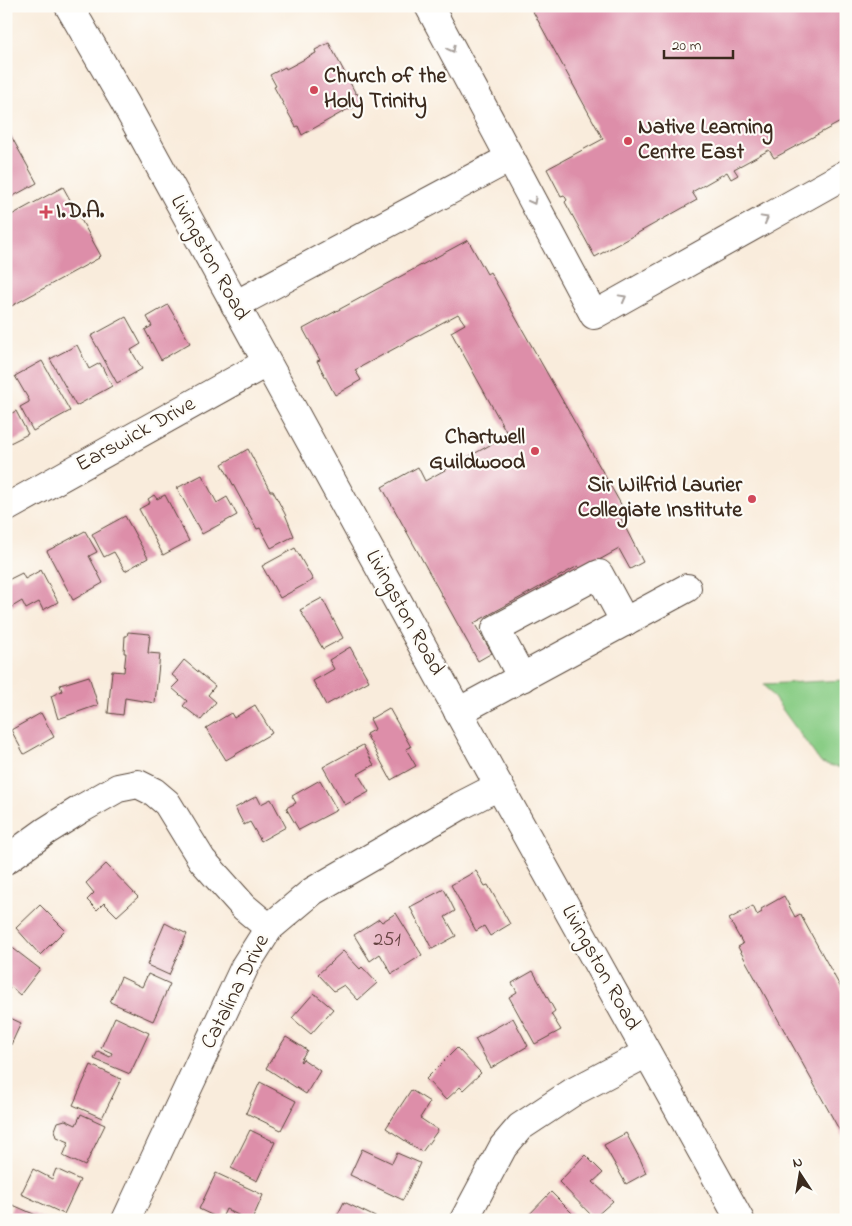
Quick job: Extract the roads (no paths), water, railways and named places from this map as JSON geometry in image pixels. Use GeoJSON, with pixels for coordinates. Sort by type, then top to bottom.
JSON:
{"type":"FeatureCollection","features":[{"type":"Feature","properties":{"kind":"street","name":"Livingston Road"},"geometry":{"type":"LineString","coordinates":[[69,6],[129,111],[458,712],[740,1220]]}},
{"type":"Feature","properties":{"kind":"street"},"geometry":{"type":"LineString","coordinates":[[429,6],[594,314],[846,174]]}},
{"type":"Feature","properties":{"kind":"street"},"geometry":{"type":"LineString","coordinates":[[234,305],[510,158]]}},
{"type":"Feature","properties":{"kind":"street","name":"Earswick Drive"},"geometry":{"type":"LineString","coordinates":[[6,508],[266,363]]}},
{"type":"Feature","properties":{"kind":"street"},"geometry":{"type":"LineString","coordinates":[[522,678],[496,629],[505,624],[599,574],[625,622]]}},
{"type":"Feature","properties":{"kind":"street"},"geometry":{"type":"LineString","coordinates":[[458,712],[687,588]]}},
{"type":"Feature","properties":{"kind":"street"},"geometry":{"type":"LineString","coordinates":[[6,860],[81,809],[118,788],[138,784],[154,792],[167,803],[202,860],[244,907],[269,928]]}},
{"type":"Feature","properties":{"kind":"street","name":"Catalina Drive"},"geometry":{"type":"LineString","coordinates":[[126,1220],[245,966],[269,928],[313,891],[460,806],[499,786]]}},
{"type":"Feature","properties":{"kind":"street"},"geometry":{"type":"LineString","coordinates":[[464,1220],[503,1148],[520,1127],[573,1092],[647,1053]]}},
{"type":"Feature","properties":{"kind":"place","name":"Church of the Holy Trinity"},"geometry":{"type":"Point","coordinates":[314,90]}},
{"type":"Feature","properties":{"kind":"place","name":"Native Learning Centre East"},"geometry":{"type":"Point","coordinates":[628,141]}},
{"type":"Feature","properties":{"kind":"place","name":"I.D.A."},"geometry":{"type":"Point","coordinates":[46,212]}},
{"type":"Feature","properties":{"kind":"place","name":"Chartwell Guildwood"},"geometry":{"type":"Point","coordinates":[535,451]}},
{"type":"Feature","properties":{"kind":"place","name":"Sir Wilfrid Laurier Collegiate Institute"},"geometry":{"type":"Point","coordinates":[752,499]}}]}
